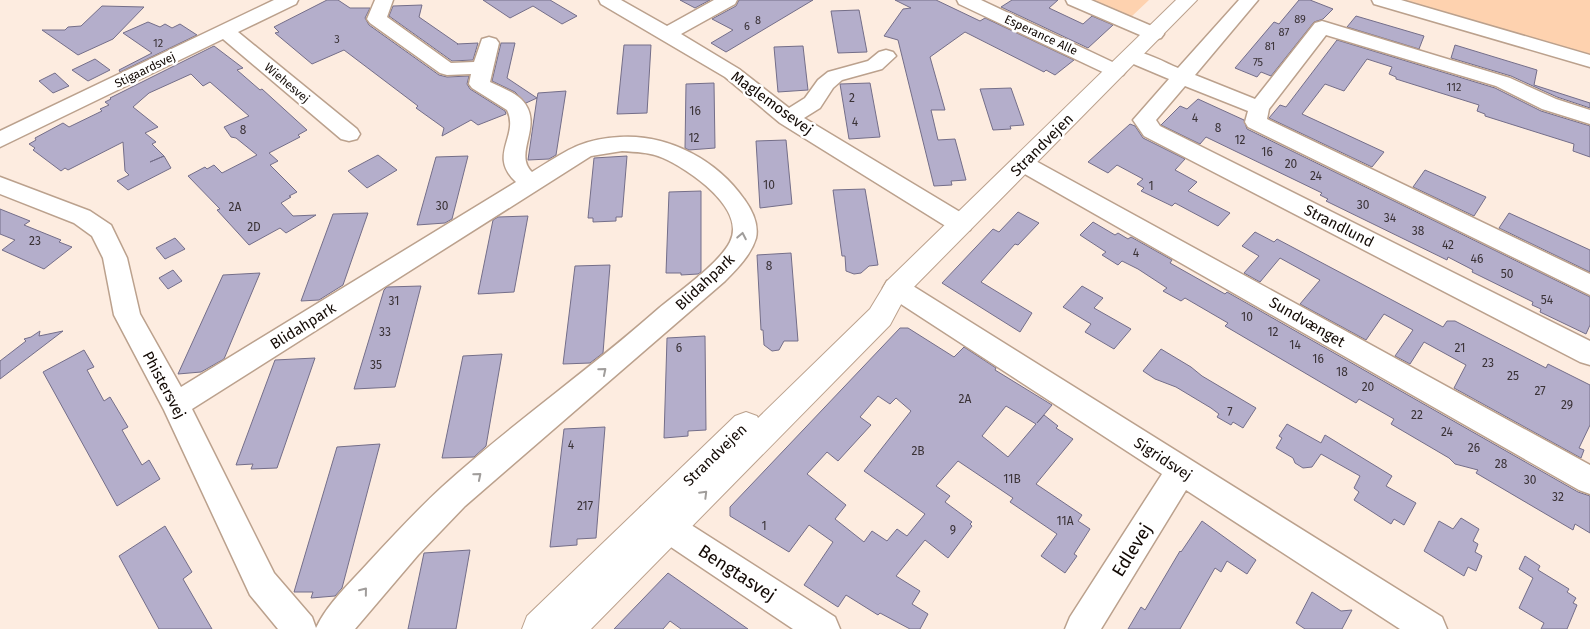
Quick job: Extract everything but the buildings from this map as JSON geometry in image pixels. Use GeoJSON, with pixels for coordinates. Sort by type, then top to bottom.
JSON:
{"type":"FeatureCollection","features":[{"type":"Feature","properties":{"kind":"main road","name":"Strandvejen"},"geometry":{"type":"LineString","coordinates":[[540,629],[661,523],[880,317],[896,288],[1024,164],[1187,0]]}},
{"type":"Feature","properties":{"kind":"main road","name":"Strandvejen"},"geometry":{"type":"LineString","coordinates":[[566,629],[661,523]]}},
{"type":"Feature","properties":{"kind":"street","name":"Stigaardsvej"},"geometry":{"type":"LineString","coordinates":[[0,140],[290,0]]}},
{"type":"Feature","properties":{"kind":"street"},"geometry":{"type":"LineString","coordinates":[[384,0],[377,19],[446,69],[483,68]]}},
{"type":"Feature","properties":{"kind":"street","name":"Maglemosevej"},"geometry":{"type":"LineString","coordinates":[[608,0],[732,73],[788,118],[961,224]]}},
{"type":"Feature","properties":{"kind":"street"},"geometry":{"type":"LineString","coordinates":[[667,34],[728,0]]}},
{"type":"Feature","properties":{"kind":"street","name":"Esperance Alle"},"geometry":{"type":"LineString","coordinates":[[966,0],[1124,63]]}},
{"type":"Feature","properties":{"kind":"street"},"geometry":{"type":"LineString","coordinates":[[1075,0],[1154,34]]}},
{"type":"Feature","properties":{"kind":"street","name":"Strandlund"},"geometry":{"type":"LineString","coordinates":[[1249,0],[1144,120],[1152,131],[1590,354]]}},
{"type":"Feature","properties":{"kind":"street"},"geometry":{"type":"LineString","coordinates":[[1381,0],[1590,61]]}},
{"type":"Feature","properties":{"kind":"street"},"geometry":{"type":"LineString","coordinates":[[1336,10],[1259,108],[1256,122],[1590,285]]}},
{"type":"Feature","properties":{"kind":"street"},"geometry":{"type":"LineString","coordinates":[[1322,27],[1503,82],[1549,104],[1590,117]]}},
{"type":"Feature","properties":{"kind":"street","name":"Wiehesvej"},"geometry":{"type":"LineString","coordinates":[[225,31],[348,134]]}},
{"type":"Feature","properties":{"kind":"street"},"geometry":{"type":"LineString","coordinates":[[489,43],[479,84],[514,104],[518,110],[521,122],[514,158],[515,168],[531,183]]}},
{"type":"Feature","properties":{"kind":"street"},"geometry":{"type":"LineString","coordinates":[[788,118],[813,103],[825,84],[835,76],[875,64],[886,56]]}},
{"type":"Feature","properties":{"kind":"street"},"geometry":{"type":"LineString","coordinates":[[1124,63],[1183,77],[1259,108]]}},
{"type":"Feature","properties":{"kind":"street","name":"Blidahpark"},"geometry":{"type":"LineString","coordinates":[[176,406],[584,150],[618,143],[655,147],[674,154],[701,168],[735,203],[743,219],[744,237],[736,254],[667,318],[454,496],[387,564],[333,629]]}},
{"type":"Feature","properties":{"kind":"street","name":"Sundvænget"},"geometry":{"type":"LineString","coordinates":[[1024,164],[1590,480]]}},
{"type":"Feature","properties":{"kind":"street","name":"Phistersvej"},"geometry":{"type":"LineString","coordinates":[[0,185],[82,217],[102,231],[115,258],[127,315],[176,406],[262,584],[300,629]]}},
{"type":"Feature","properties":{"kind":"street","name":"Sigridsvej"},"geometry":{"type":"LineString","coordinates":[[896,288],[1430,629]]}},
{"type":"Feature","properties":{"kind":"street","name":"Edlevej"},"geometry":{"type":"LineString","coordinates":[[1082,629],[1181,471]]}},
{"type":"Feature","properties":{"kind":"street","name":"Bengtasvej"},"geometry":{"type":"LineString","coordinates":[[661,523],[821,629]]}},
{"type":"Feature","properties":{"kind":"shaded area"},"geometry":{"type":"Polygon","coordinates":[[[1089,0],[1149,0],[1131,17],[1089,0]]]}},
{"type":"Feature","properties":{"kind":"shaded area"},"geometry":{"type":"Polygon","coordinates":[[[1395,0],[1590,0],[1590,55],[1395,0]]]}}]}
